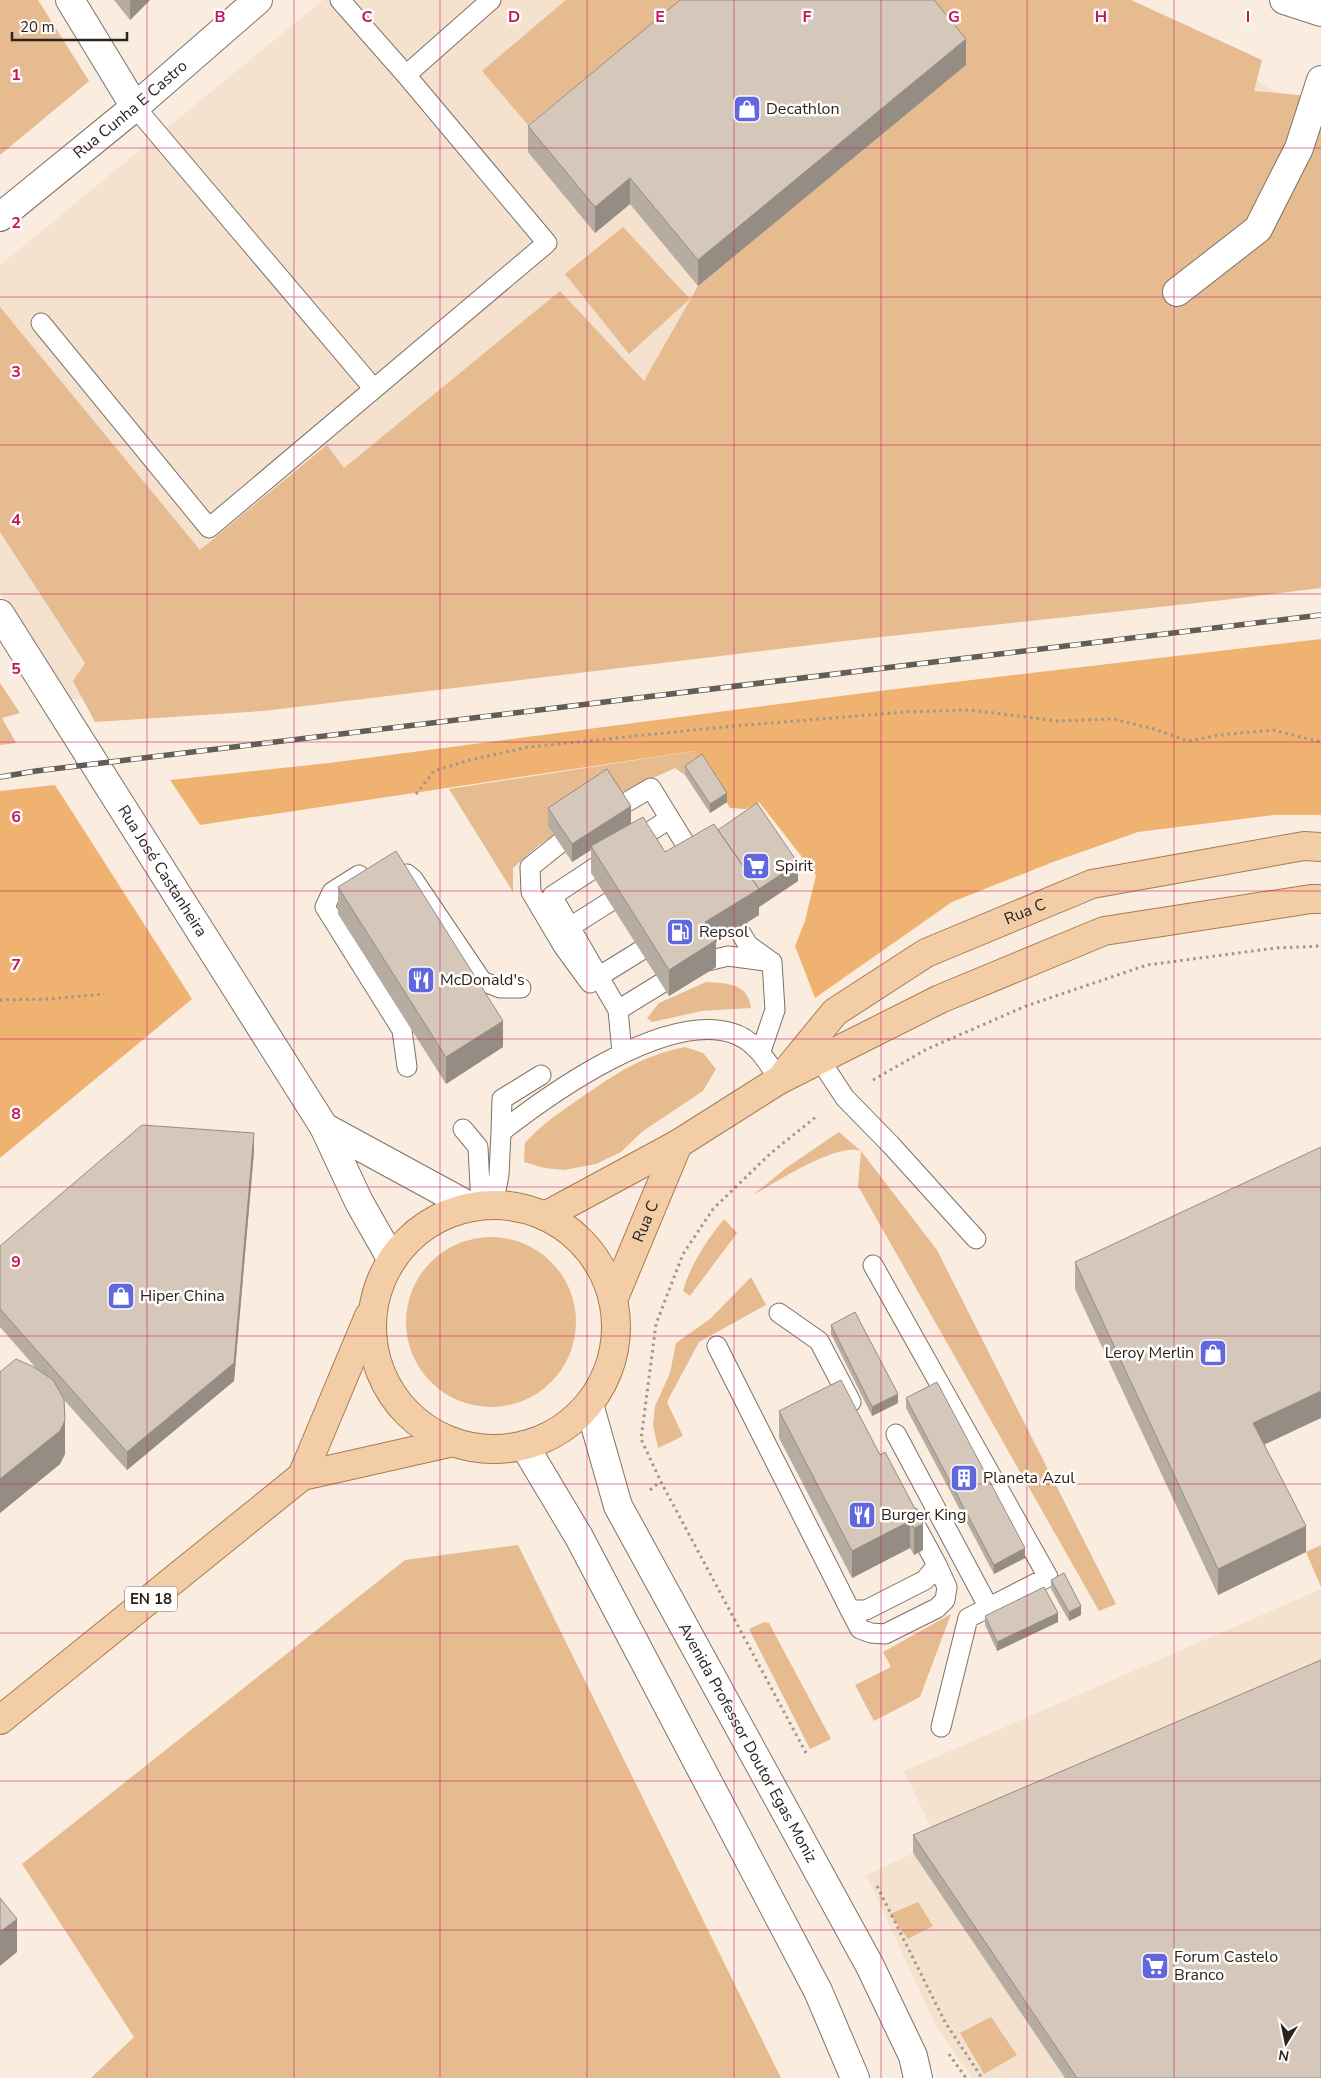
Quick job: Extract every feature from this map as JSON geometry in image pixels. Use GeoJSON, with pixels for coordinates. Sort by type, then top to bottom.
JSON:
{"type":"FeatureCollection","features":[{"type":"Feature","properties":{"kind":"main road","name":"Rua C"},"geometry":{"type":"LineString","coordinates":[[779,1080],[835,1012],[926,953],[1092,884],[1304,846],[1321,847]]}},
{"type":"Feature","properties":{"kind":"main road","name":"Rua C"},"geometry":{"type":"LineString","coordinates":[[545,1216],[678,1144],[779,1080],[940,999],[1104,931],[1321,899]]}},
{"type":"Feature","properties":{"kind":"main road","name":"Rua C"},"geometry":{"type":"LineString","coordinates":[[613,1300],[678,1144]]}},
{"type":"Feature","properties":{"kind":"main road"},"geometry":{"type":"LineString","coordinates":[[482,1206],[515,1207],[545,1216],[562,1226],[579,1240],[593,1257],[605,1278],[613,1300],[616,1324],[614,1348],[608,1370],[598,1391],[589,1404],[564,1427],[545,1438],[524,1445],[490,1448],[472,1447],[453,1442],[427,1429],[408,1414],[393,1396],[382,1376],[375,1353],[372,1329],[374,1306],[378,1291],[392,1260],[407,1242],[424,1228],[446,1215],[482,1206]]}},
{"type":"Feature","properties":{"kind":"main road","name":"EN 18"},"geometry":{"type":"LineString","coordinates":[[302,1476],[374,1306]]}},
{"type":"Feature","properties":{"kind":"main road","name":"EN 18"},"geometry":{"type":"LineString","coordinates":[[0,1720],[302,1476],[453,1442]]}},
{"type":"Feature","properties":{"kind":"street"},"geometry":{"type":"LineString","coordinates":[[70,0],[135,106]]}},
{"type":"Feature","properties":{"kind":"street","name":"Rua Cunha E Castro"},"geometry":{"type":"LineString","coordinates":[[0,217],[135,106],[258,0]]}},
{"type":"Feature","properties":{"kind":"street"},"geometry":{"type":"LineString","coordinates":[[1284,0],[1321,12]]}},
{"type":"Feature","properties":{"kind":"street"},"geometry":{"type":"LineString","coordinates":[[1177,292],[1258,229],[1299,148],[1321,80]]}},
{"type":"Feature","properties":{"kind":"street","name":"Rua José Castanheira"},"geometry":{"type":"LineString","coordinates":[[0,614],[324,1127],[359,1202],[392,1260]]}},
{"type":"Feature","properties":{"kind":"street","name":"Rua José Castanheira"},"geometry":{"type":"LineString","coordinates":[[324,1127],[482,1206]]}},
{"type":"Feature","properties":{"kind":"street","name":"Avenida Professor Doutor Egas Moniz"},"geometry":{"type":"LineString","coordinates":[[589,1404],[618,1506],[870,1966],[915,2067]]}},
{"type":"Feature","properties":{"kind":"street"},"geometry":{"type":"LineString","coordinates":[[524,1445],[579,1537],[814,1983],[855,2078]]}},
{"type":"Feature","properties":{"kind":"lane"},"geometry":{"type":"LineString","coordinates":[[41,322],[209,528],[547,243],[406,75],[340,0]]}},
{"type":"Feature","properties":{"kind":"lane"},"geometry":{"type":"LineString","coordinates":[[406,75],[491,0]]}},
{"type":"Feature","properties":{"kind":"lane"},"geometry":{"type":"LineString","coordinates":[[135,106],[374,389]]}},
{"type":"Feature","properties":{"kind":"lane"},"geometry":{"type":"LineString","coordinates":[[620,806],[651,788],[668,819],[705,876]]}},
{"type":"Feature","properties":{"kind":"lane"},"geometry":{"type":"LineString","coordinates":[[622,1053],[618,1010],[552,896],[668,819]]}},
{"type":"Feature","properties":{"kind":"lane"},"geometry":{"type":"LineString","coordinates":[[560,843],[530,867],[531,892],[563,946],[597,993],[618,1010]]}},
{"type":"Feature","properties":{"kind":"lane"},"geometry":{"type":"LineString","coordinates":[[674,862],[690,852]]}},
{"type":"Feature","properties":{"kind":"lane"},"geometry":{"type":"LineString","coordinates":[[395,863],[413,879],[482,981],[500,988],[521,988]]}},
{"type":"Feature","properties":{"kind":"lane"},"geometry":{"type":"LineString","coordinates":[[372,867],[332,892],[325,907],[402,1030],[408,1067]]}},
{"type":"Feature","properties":{"kind":"lane"},"geometry":{"type":"LineString","coordinates":[[570,928],[642,882]]}},
{"type":"Feature","properties":{"kind":"lane"},"geometry":{"type":"LineString","coordinates":[[705,911],[718,897],[748,945],[772,962]]}},
{"type":"Feature","properties":{"kind":"lane"},"geometry":{"type":"LineString","coordinates":[[598,976],[672,931]]}},
{"type":"Feature","properties":{"kind":"lane"},"geometry":{"type":"LineString","coordinates":[[618,1010],[691,965],[728,956],[772,962]]}},
{"type":"Feature","properties":{"kind":"lane"},"geometry":{"type":"LineString","coordinates":[[760,1051],[775,1010],[772,962]]}},
{"type":"Feature","properties":{"kind":"lane"},"geometry":{"type":"LineString","coordinates":[[500,1132],[540,1101],[622,1053],[672,1034],[705,1028],[734,1033],[760,1051],[779,1080]]}},
{"type":"Feature","properties":{"kind":"lane"},"geometry":{"type":"LineString","coordinates":[[820,1060],[845,1098],[891,1145],[976,1239]]}},
{"type":"Feature","properties":{"kind":"lane"},"geometry":{"type":"LineString","coordinates":[[482,1206],[499,1175],[502,1100],[542,1075],[540,1101]]}},
{"type":"Feature","properties":{"kind":"lane"},"geometry":{"type":"LineString","coordinates":[[463,1129],[478,1147],[482,1206]]}},
{"type":"Feature","properties":{"kind":"lane"},"geometry":{"type":"LineString","coordinates":[[873,1265],[1048,1577],[968,1618],[941,1727]]}},
{"type":"Feature","properties":{"kind":"lane"},"geometry":{"type":"LineString","coordinates":[[779,1314],[819,1341],[860,1418]]}},
{"type":"Feature","properties":{"kind":"lane"},"geometry":{"type":"LineString","coordinates":[[717,1346],[860,1629],[871,1633],[885,1634],[937,1608],[945,1600],[947,1587],[905,1505]]}},
{"type":"Feature","properties":{"kind":"lane"},"geometry":{"type":"LineString","coordinates":[[896,1434],[989,1608]]}},
{"type":"Feature","properties":{"kind":"lane"},"geometry":{"type":"LineString","coordinates":[[850,1610],[866,1610],[924,1580],[937,1565]]}},
{"type":"Feature","properties":{"kind":"lane"},"geometry":{"type":"LineString","coordinates":[[915,2067],[929,2078]]}},
{"type":"Feature","properties":{"kind":"path"},"geometry":{"type":"LineString","coordinates":[[416,794],[434,771],[470,760],[529,747],[723,726],[905,712],[970,710],[1057,720],[1113,720],[1154,729],[1188,740],[1220,734],[1273,730],[1321,742]]}},
{"type":"Feature","properties":{"kind":"path"},"geometry":{"type":"LineString","coordinates":[[873,1080],[927,1049],[1026,1006],[1148,964],[1276,948],[1321,946]]}},
{"type":"Feature","properties":{"kind":"path"},"geometry":{"type":"LineString","coordinates":[[0,1000],[50,999],[104,994]]}},
{"type":"Feature","properties":{"kind":"path"},"geometry":{"type":"LineString","coordinates":[[806,1753],[660,1482],[641,1439],[656,1324],[683,1254],[713,1209],[771,1153],[817,1116]]}},
{"type":"Feature","properties":{"kind":"path"},"geometry":{"type":"LineString","coordinates":[[649,1489],[660,1482]]}},
{"type":"Feature","properties":{"kind":"path"},"geometry":{"type":"LineString","coordinates":[[877,1886],[944,2022],[982,2078]]}},
{"type":"Feature","properties":{"kind":"shaded area"},"geometry":{"type":"Polygon","coordinates":[[[0,0],[38,0],[89,81],[0,155],[0,0]]]}},
{"type":"Feature","properties":{"kind":"shaded area"},"geometry":{"type":"Polygon","coordinates":[[[323,0],[1108,0],[1243,72],[1315,116],[1321,241],[1321,545],[68,700],[0,592],[0,265],[323,0]]]}},
{"type":"Feature","properties":{"kind":"shaded area"},"geometry":{"type":"Polygon","coordinates":[[[566,0],[681,0],[528,125],[482,71],[566,0]]]}},
{"type":"Feature","properties":{"kind":"shaded area"},"geometry":{"type":"Polygon","coordinates":[[[912,0],[1131,0],[1262,60],[1254,91],[1321,97],[1321,588],[844,641],[263,711],[95,722],[73,681],[85,663],[0,532],[0,307],[200,550],[327,445],[344,468],[560,291],[644,381],[698,286],[966,65],[912,0]]]}},
{"type":"Feature","properties":{"kind":"shaded area"},"geometry":{"type":"Polygon","coordinates":[[[623,227],[690,299],[629,354],[565,274],[623,227]]]}},
{"type":"Feature","properties":{"kind":"shaded area"},"geometry":{"type":"Polygon","coordinates":[[[1321,639],[1321,815],[1273,815],[1138,832],[1053,862],[952,902],[815,998],[795,946],[805,921],[816,875],[759,802],[746,809],[730,808],[694,751],[200,825],[170,780],[329,763],[887,690],[1321,639]]]}},
{"type":"Feature","properties":{"kind":"shaded area"},"geometry":{"type":"Polygon","coordinates":[[[0,683],[20,713],[2,718],[16,743],[0,745],[0,683]]]}},
{"type":"Feature","properties":{"kind":"shaded area"},"geometry":{"type":"Polygon","coordinates":[[[695,751],[702,764],[685,775],[675,768],[548,826],[554,835],[539,845],[513,868],[513,892],[449,789],[695,751]]]}},
{"type":"Feature","properties":{"kind":"shaded area"},"geometry":{"type":"Polygon","coordinates":[[[55,785],[192,999],[0,1158],[0,791],[55,785]]]}},
{"type":"Feature","properties":{"kind":"shaded area"},"geometry":{"type":"Polygon","coordinates":[[[706,982],[728,984],[741,989],[746,994],[751,1008],[702,1011],[652,1022],[647,1018],[659,1003],[706,982]]]}},
{"type":"Feature","properties":{"kind":"shaded area"},"geometry":{"type":"Polygon","coordinates":[[[685,1047],[703,1053],[716,1069],[703,1091],[643,1131],[621,1152],[596,1164],[564,1170],[544,1168],[524,1162],[525,1143],[564,1109],[629,1067],[655,1055],[685,1047]]]}},
{"type":"Feature","properties":{"kind":"shaded area"},"geometry":{"type":"Polygon","coordinates":[[[839,1132],[861,1151],[837,1152],[822,1158],[753,1195],[786,1168],[839,1132]]]}},
{"type":"Feature","properties":{"kind":"shaded area"},"geometry":{"type":"Polygon","coordinates":[[[861,1151],[937,1250],[1116,1604],[1099,1611],[858,1186],[861,1151]]]}},
{"type":"Feature","properties":{"kind":"shaded area"},"geometry":{"type":"Polygon","coordinates":[[[724,1219],[737,1233],[690,1296],[683,1291],[686,1281],[705,1244],[724,1219]]]}},
{"type":"Feature","properties":{"kind":"shaded area"},"geometry":{"type":"Polygon","coordinates":[[[499,1237],[524,1243],[545,1256],[557,1268],[573,1297],[576,1322],[575,1339],[570,1355],[557,1376],[545,1388],[516,1404],[483,1407],[458,1401],[437,1388],[425,1376],[409,1347],[406,1314],[412,1289],[425,1268],[437,1256],[466,1240],[499,1237]]]}},
{"type":"Feature","properties":{"kind":"shaded area"},"geometry":{"type":"Polygon","coordinates":[[[751,1277],[766,1305],[699,1342],[667,1402],[683,1436],[658,1448],[653,1425],[655,1406],[670,1373],[676,1343],[710,1319],[751,1277]]]}},
{"type":"Feature","properties":{"kind":"shaded area"},"geometry":{"type":"Polygon","coordinates":[[[518,1545],[781,2078],[91,2078],[134,2037],[22,1864],[405,1560],[518,1545]]]}},
{"type":"Feature","properties":{"kind":"shaded area"},"geometry":{"type":"Polygon","coordinates":[[[1321,1545],[1321,1587],[1306,1552],[1321,1545]]]}},
{"type":"Feature","properties":{"kind":"shaded area","name":"Forum Castelo Branco"},"geometry":{"type":"Polygon","coordinates":[[[1321,1589],[1321,2078],[972,2078],[936,2026],[866,1875],[938,1842],[904,1771],[1321,1589]]]}},
{"type":"Feature","properties":{"kind":"shaded area"},"geometry":{"type":"Polygon","coordinates":[[[951,1614],[920,1697],[874,1721],[855,1685],[891,1667],[883,1652],[951,1614]]]}},
{"type":"Feature","properties":{"kind":"shaded area"},"geometry":{"type":"Polygon","coordinates":[[[764,1622],[769,1623],[831,1739],[810,1749],[749,1629],[764,1622]]]}},
{"type":"Feature","properties":{"kind":"shaded area"},"geometry":{"type":"Polygon","coordinates":[[[918,1902],[933,1926],[908,1939],[890,1914],[918,1902]]]}},
{"type":"Feature","properties":{"kind":"shaded area"},"geometry":{"type":"Polygon","coordinates":[[[991,2017],[1017,2055],[984,2074],[960,2033],[991,2017]]]}},
{"type":"Feature","properties":{"kind":"building","name":"Decathlon"},"geometry":{"type":"Polygon","coordinates":[[[680,0],[934,0],[966,39],[698,260],[630,178],[595,207],[528,126],[680,0]]]}},
{"type":"Feature","properties":{"kind":"building"},"geometry":{"type":"Polygon","coordinates":[[[702,754],[727,793],[710,804],[685,766],[702,754]]]}},
{"type":"Feature","properties":{"kind":"building"},"geometry":{"type":"Polygon","coordinates":[[[607,769],[631,806],[572,844],[548,808],[607,769]]]}},
{"type":"Feature","properties":{"kind":"building"},"geometry":{"type":"Polygon","coordinates":[[[757,803],[798,863],[759,889],[718,830],[757,803]]]}},
{"type":"Feature","properties":{"kind":"building","name":"Repsol"},"geometry":{"type":"Polygon","coordinates":[[[643,817],[665,852],[714,824],[759,889],[705,922],[716,940],[669,970],[591,846],[643,817]]]}},
{"type":"Feature","properties":{"kind":"building","name":"McDonald's"},"geometry":{"type":"Polygon","coordinates":[[[396,851],[503,1021],[446,1057],[338,887],[396,851]]]}},
{"type":"Feature","properties":{"kind":"building","name":"Hiper China"},"geometry":{"type":"Polygon","coordinates":[[[142,1125],[254,1133],[234,1363],[127,1452],[0,1309],[0,1246],[142,1125]]]}},
{"type":"Feature","properties":{"kind":"building","name":"Leroy Merlin"},"geometry":{"type":"Polygon","coordinates":[[[1321,1147],[1321,1391],[1253,1423],[1306,1526],[1218,1569],[1075,1262],[1321,1147]]]}},
{"type":"Feature","properties":{"kind":"building"},"geometry":{"type":"Polygon","coordinates":[[[855,1312],[898,1394],[872,1407],[831,1325],[855,1312]]]}},
{"type":"Feature","properties":{"kind":"building"},"geometry":{"type":"Polygon","coordinates":[[[16,1359],[34,1367],[53,1380],[64,1399],[65,1420],[60,1431],[0,1479],[0,1372],[16,1359]]]}},
{"type":"Feature","properties":{"kind":"building","name":"Burger King"},"geometry":{"type":"Polygon","coordinates":[[[841,1380],[880,1455],[885,1452],[923,1524],[914,1528],[910,1521],[852,1551],[779,1411],[841,1380]]]}},
{"type":"Feature","properties":{"kind":"building","name":"Planeta Azul"},"geometry":{"type":"Polygon","coordinates":[[[937,1382],[1025,1548],[994,1565],[906,1398],[937,1382]]]}},
{"type":"Feature","properties":{"kind":"building"},"geometry":{"type":"Polygon","coordinates":[[[1064,1573],[1081,1606],[1069,1612],[1051,1580],[1064,1573]]]}},
{"type":"Feature","properties":{"kind":"building"},"geometry":{"type":"Polygon","coordinates":[[[1044,1587],[1058,1613],[997,1642],[985,1616],[1044,1587]]]}},
{"type":"Feature","properties":{"kind":"building","name":"Forum Castelo Branco"},"geometry":{"type":"Polygon","coordinates":[[[1321,1660],[1321,2078],[1077,2078],[913,1835],[1321,1660]]]}},
{"type":"Feature","properties":{"kind":"building"},"geometry":{"type":"Polygon","coordinates":[[[0,1898],[17,1919],[0,1932],[0,1898]]]}},
{"type":"Feature","properties":{"kind":"railway"},"geometry":{"type":"LineString","coordinates":[[0,777],[36,771],[1321,615]]}},
{"type":"Feature","properties":{"kind":"place","name":"Decathlon"},"geometry":{"type":"Point","coordinates":[747,109]}},
{"type":"Feature","properties":{"kind":"place","name":"Spirit"},"geometry":{"type":"Point","coordinates":[756,866]}},
{"type":"Feature","properties":{"kind":"place","name":"Repsol"},"geometry":{"type":"Point","coordinates":[680,932]}},
{"type":"Feature","properties":{"kind":"place","name":"McDonald's"},"geometry":{"type":"Point","coordinates":[421,980]}},
{"type":"Feature","properties":{"kind":"place","name":"Hiper China"},"geometry":{"type":"Point","coordinates":[121,1296]}},
{"type":"Feature","properties":{"kind":"place","name":"Leroy Merlin"},"geometry":{"type":"Point","coordinates":[1213,1353]}},
{"type":"Feature","properties":{"kind":"place","name":"Planeta Azul"},"geometry":{"type":"Point","coordinates":[964,1478]}},
{"type":"Feature","properties":{"kind":"place","name":"Burger King"},"geometry":{"type":"Point","coordinates":[862,1515]}},
{"type":"Feature","properties":{"kind":"place","name":"Forum Castelo Branco"},"geometry":{"type":"Point","coordinates":[1155,1966]}}]}
